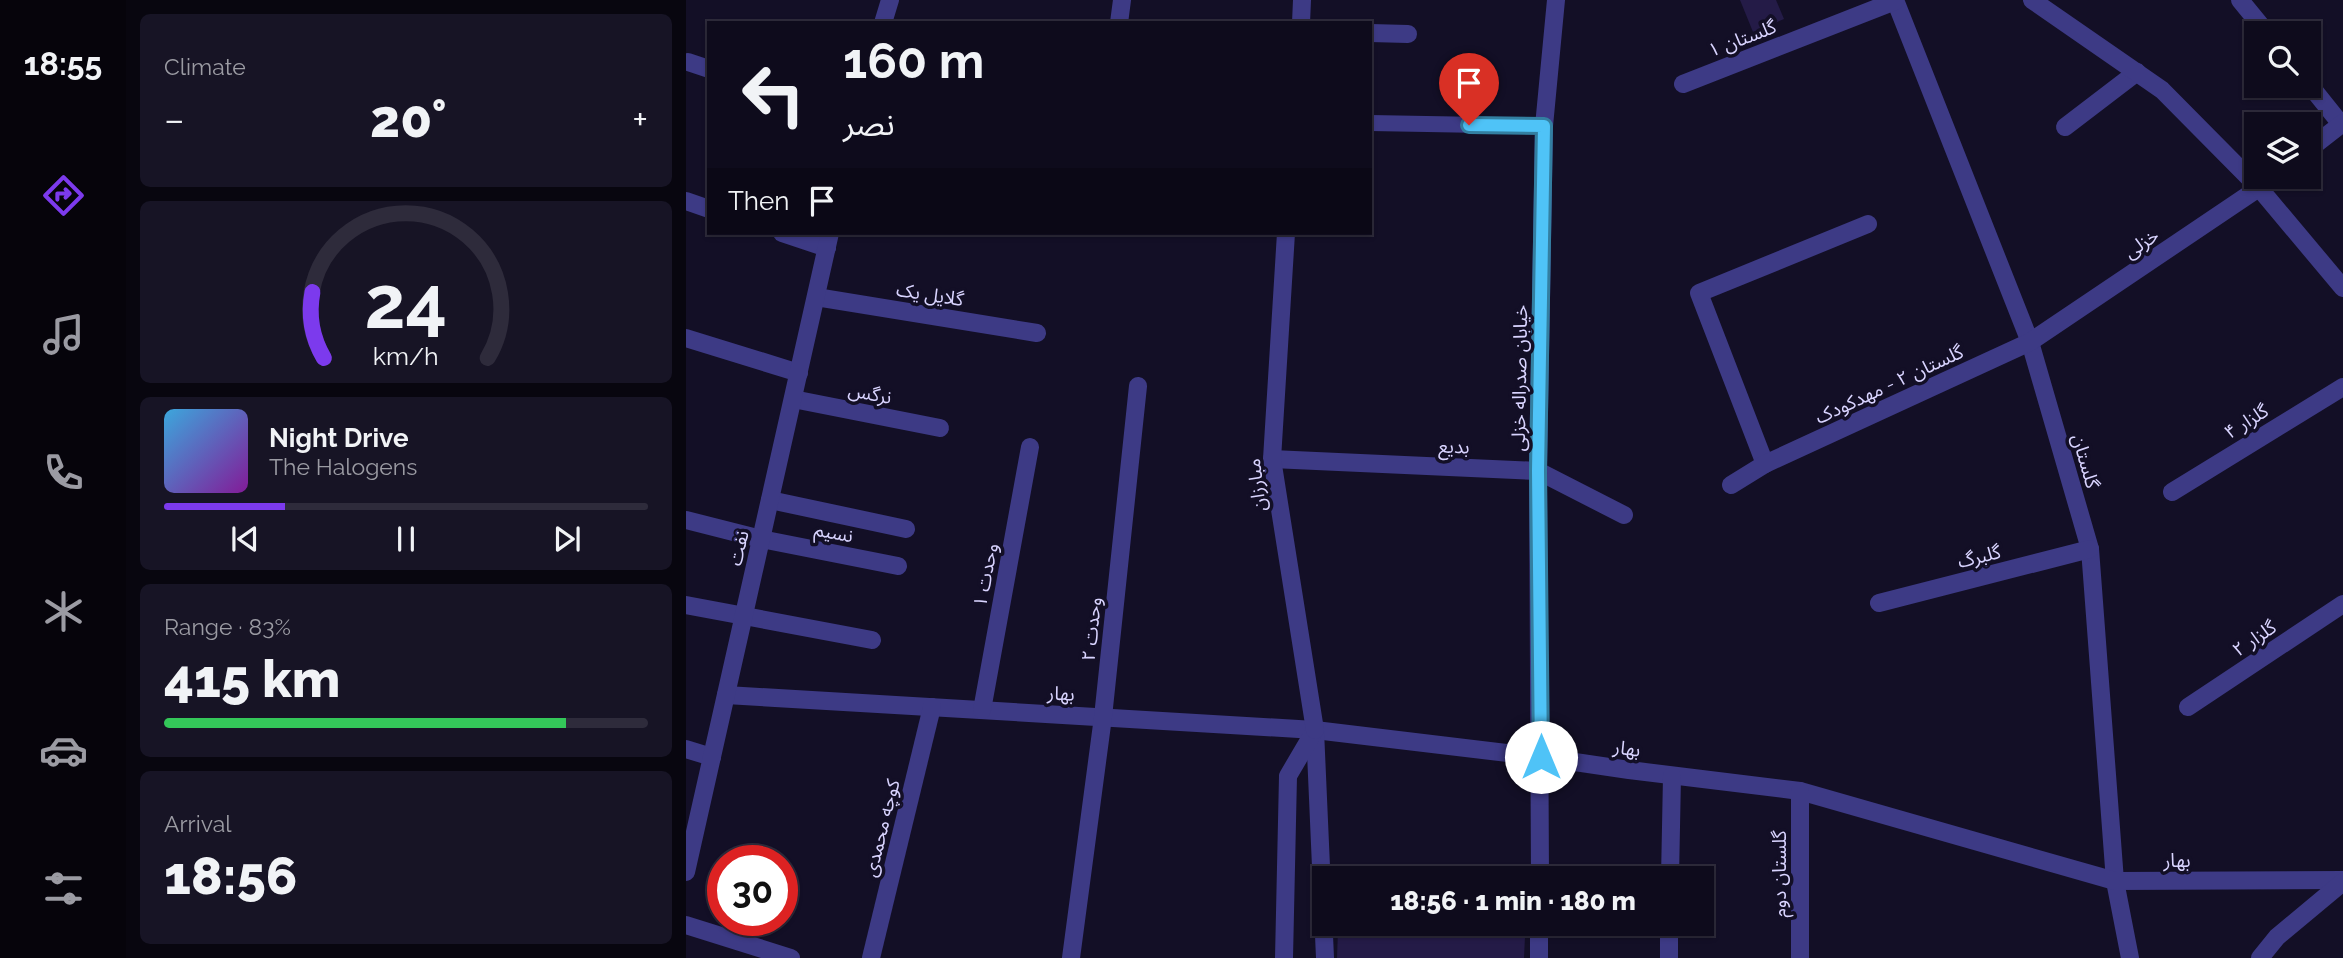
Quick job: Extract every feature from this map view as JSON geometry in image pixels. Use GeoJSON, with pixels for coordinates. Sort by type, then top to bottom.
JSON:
{"type":"FeatureCollection","features":[{"type":"Feature","properties":{"kind":"street"},"geometry":{"type":"LineString","coordinates":[[884,21],[890,0]]}},
{"type":"Feature","properties":{"kind":"street"},"geometry":{"type":"LineString","coordinates":[[1119,21],[1122,0]]}},
{"type":"Feature","properties":{"kind":"street"},"geometry":{"type":"LineString","coordinates":[[1301,21],[1302,0]]}},
{"type":"Feature","properties":{"kind":"street","name":"خیابان صدراله خزلی"},"geometry":{"type":"LineString","coordinates":[[1540,866],[1538,471],[1544,126],[1556,0]]}},
{"type":"Feature","properties":{"kind":"street"},"geometry":{"type":"LineString","coordinates":[[2032,0],[2162,90],[2244,173]]}},
{"type":"Feature","properties":{"kind":"street"},"geometry":{"type":"LineString","coordinates":[[2240,0],[2257,21]]}},
{"type":"Feature","properties":{"kind":"street","name":"گلستان ۱"},"geometry":{"type":"LineString","coordinates":[[1683,84],[1895,1]]}},
{"type":"Feature","properties":{"kind":"street","name":"گلستان"},"geometry":{"type":"LineString","coordinates":[[1895,1],[2030,342],[2090,549],[2115,881],[2130,958]]}},
{"type":"Feature","properties":{"kind":"street"},"geometry":{"type":"LineString","coordinates":[[1372,33],[1408,34]]}},
{"type":"Feature","properties":{"kind":"street"},"geometry":{"type":"LineString","coordinates":[[688,62],[707,68]]}},
{"type":"Feature","properties":{"kind":"street"},"geometry":{"type":"LineString","coordinates":[[2065,127],[2137,72]]}},
{"type":"Feature","properties":{"kind":"street"},"geometry":{"type":"LineString","coordinates":[[2321,98],[2342,123],[2321,140]]}},
{"type":"Feature","properties":{"kind":"street"},"geometry":{"type":"LineString","coordinates":[[2260,189],[2343,288]]}},
{"type":"Feature","properties":{"kind":"street","name":"خزلی"},"geometry":{"type":"LineString","coordinates":[[2030,342],[2260,189]]}},
{"type":"Feature","properties":{"kind":"street"},"geometry":{"type":"LineString","coordinates":[[686,201],[707,207]]}},
{"type":"Feature","properties":{"kind":"street"},"geometry":{"type":"LineString","coordinates":[[1765,464],[1699,293],[1868,224]]}},
{"type":"Feature","properties":{"kind":"street"},"geometry":{"type":"LineString","coordinates":[[795,235],[829,240]]}},
{"type":"Feature","properties":{"kind":"street","name":"مبارزان"},"geometry":{"type":"LineString","coordinates":[[1286,235],[1272,460],[1315,730],[1325,958]]}},
{"type":"Feature","properties":{"kind":"street","name":"نفت"},"geometry":{"type":"LineString","coordinates":[[686,872],[829,240]]}},
{"type":"Feature","properties":{"kind":"street","name":"گلایل یک"},"geometry":{"type":"LineString","coordinates":[[816,297],[1037,333]]}},
{"type":"Feature","properties":{"kind":"street"},"geometry":{"type":"LineString","coordinates":[[686,338],[799,373]]}},
{"type":"Feature","properties":{"kind":"street","name":"گلستان ۲ - مهدکودک"},"geometry":{"type":"LineString","coordinates":[[1731,485],[1765,464],[2030,342]]}},
{"type":"Feature","properties":{"kind":"street","name":"وحدت ۲"},"geometry":{"type":"LineString","coordinates":[[1071,958],[1103,717],[1138,386]]}},
{"type":"Feature","properties":{"kind":"street","name":"گلزار ۴"},"geometry":{"type":"LineString","coordinates":[[2172,492],[2343,387]]}},
{"type":"Feature","properties":{"kind":"street","name":"نرگس"},"geometry":{"type":"LineString","coordinates":[[793,399],[940,428]]}},
{"type":"Feature","properties":{"kind":"street","name":"وحدت ۱"},"geometry":{"type":"LineString","coordinates":[[982,710],[1030,447]]}},
{"type":"Feature","properties":{"kind":"street","name":"بدیع"},"geometry":{"type":"LineString","coordinates":[[1272,460],[1538,471],[1624,515]]}},
{"type":"Feature","properties":{"kind":"street"},"geometry":{"type":"LineString","coordinates":[[770,500],[905,529]]}},
{"type":"Feature","properties":{"kind":"street","name":"نسیم"},"geometry":{"type":"LineString","coordinates":[[686,520],[761,539],[898,566]]}},
{"type":"Feature","properties":{"kind":"street","name":"گلبرگ"},"geometry":{"type":"LineString","coordinates":[[1879,603],[2090,549]]}},
{"type":"Feature","properties":{"kind":"street","name":"گلزار ۲"},"geometry":{"type":"LineString","coordinates":[[2188,707],[2343,604]]}},
{"type":"Feature","properties":{"kind":"street"},"geometry":{"type":"LineString","coordinates":[[686,605],[872,640]]}},
{"type":"Feature","properties":{"kind":"street","name":"بهار"},"geometry":{"type":"LineString","coordinates":[[726,695],[1315,730],[1800,791],[2115,881],[2343,881]]}},
{"type":"Feature","properties":{"kind":"street","name":"کوچه محمدی"},"geometry":{"type":"LineString","coordinates":[[871,958],[932,707]]}},
{"type":"Feature","properties":{"kind":"street"},"geometry":{"type":"LineString","coordinates":[[1284,958],[1288,776],[1315,730]]}},
{"type":"Feature","properties":{"kind":"street"},"geometry":{"type":"LineString","coordinates":[[686,749],[712,757]]}},
{"type":"Feature","properties":{"kind":"street"},"geometry":{"type":"LineString","coordinates":[[1670,866],[1672,776]]}},
{"type":"Feature","properties":{"kind":"street","name":"گلستان دوم"},"geometry":{"type":"LineString","coordinates":[[1800,791],[1800,958]]}},
{"type":"Feature","properties":{"kind":"street"},"geometry":{"type":"LineString","coordinates":[[2260,958],[2277,937],[2343,881]]}},
{"type":"Feature","properties":{"kind":"street"},"geometry":{"type":"LineString","coordinates":[[686,925],[790,958]]}},
{"type":"Feature","properties":{"kind":"street"},"geometry":{"type":"LineString","coordinates":[[1539,936],[1539,958]]}},
{"type":"Feature","properties":{"kind":"street"},"geometry":{"type":"LineString","coordinates":[[1669,936],[1669,958]]}},
{"type":"Feature","properties":{"kind":"lane"},"geometry":{"type":"LineString","coordinates":[[1372,123],[1544,126]]}},
{"type":"Feature","properties":{"kind":"building"},"geometry":{"type":"Polygon","coordinates":[[[1740,0],[1776,0],[1784,19],[1753,32],[1740,0]]]}},
{"type":"Feature","properties":{"kind":"building"},"geometry":{"type":"Polygon","coordinates":[[[1338,936],[1525,936],[1524,958],[1337,958],[1338,936]]]}},
{"type":"Feature","properties":{"kind":"route"},"geometry":{"type":"LineString","coordinates":[[1469,125],[1544,126],[1538,471],[1541,757]]}}]}
